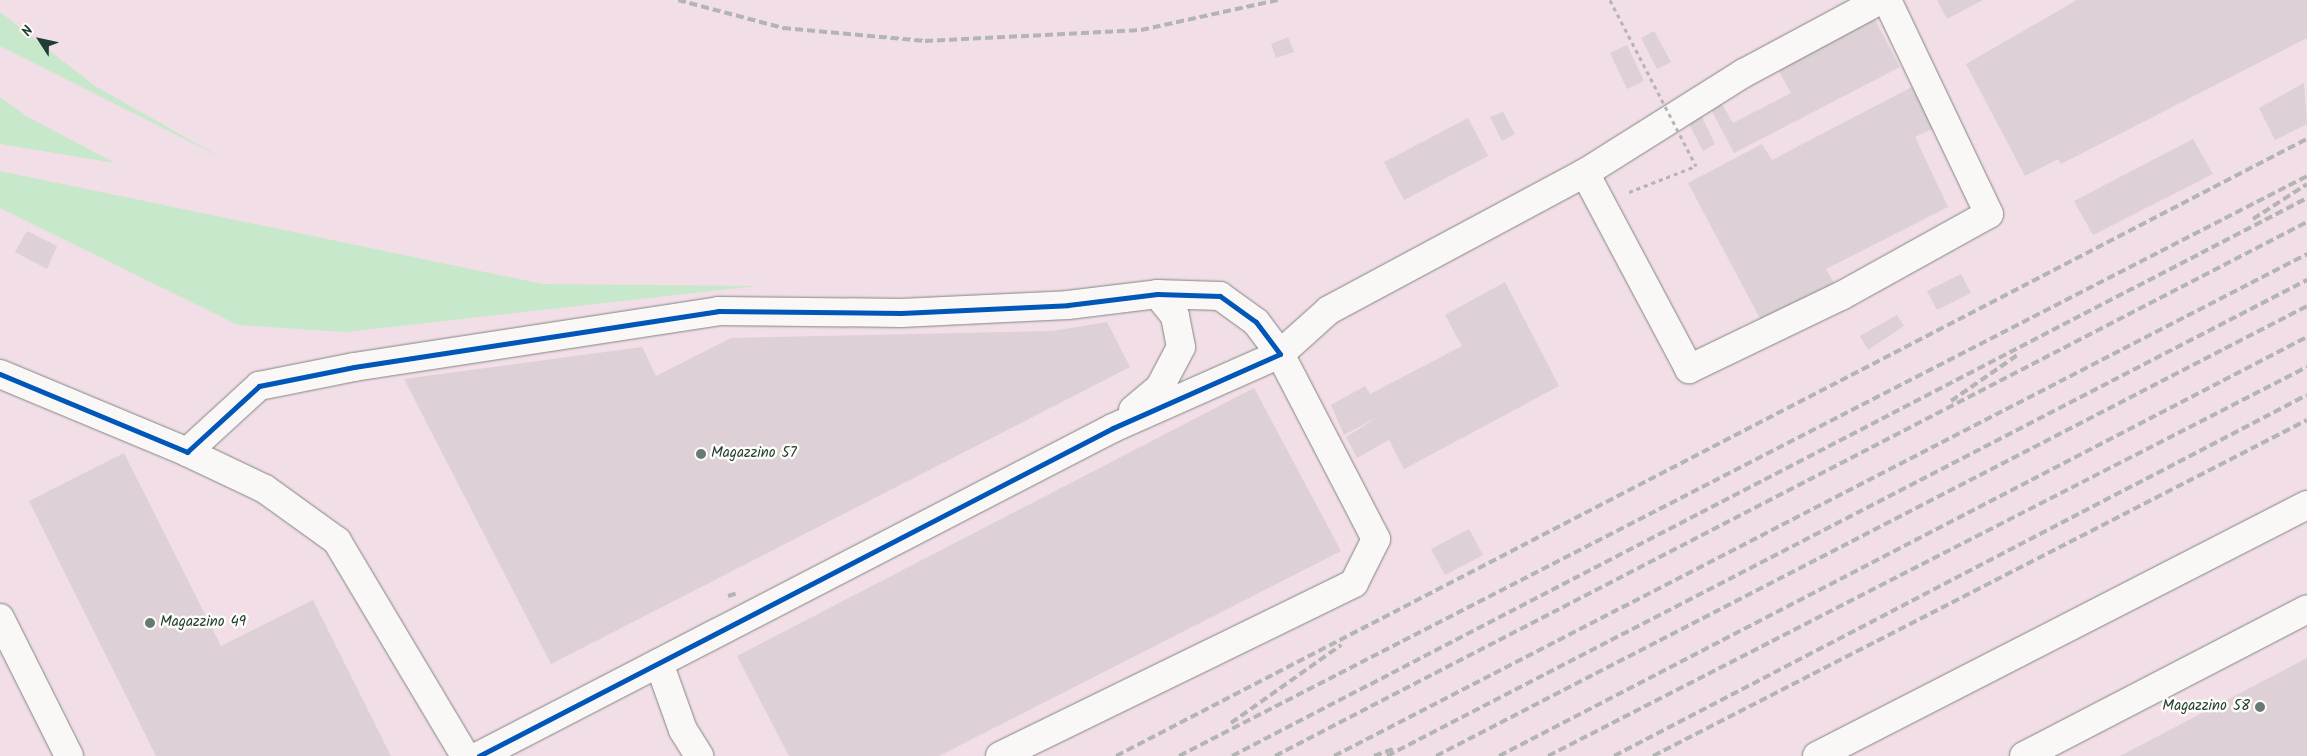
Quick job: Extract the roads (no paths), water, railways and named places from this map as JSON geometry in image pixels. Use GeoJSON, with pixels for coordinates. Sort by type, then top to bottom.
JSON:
{"type":"FeatureCollection","features":[{"type":"Feature","properties":{"kind":"street"},"geometry":{"type":"LineString","coordinates":[[479,756],[1113,428],[1280,354],[1329,310],[1585,173],[1744,73],[1880,0]]}},
{"type":"Feature","properties":{"kind":"street"},"geometry":{"type":"LineString","coordinates":[[1585,173],[1689,369],[1841,296],[1989,214],[1887,0]]}},
{"type":"Feature","properties":{"kind":"street"},"geometry":{"type":"LineString","coordinates":[[1113,428],[1160,387],[1180,347],[1175,316],[1157,294]]}},
{"type":"Feature","properties":{"kind":"street"},"geometry":{"type":"LineString","coordinates":[[187,452],[259,386],[440,352],[718,311],[910,312],[1068,305],[1157,294],[1220,296],[1256,322],[1280,354],[1376,539],[1354,583],[1000,756]]}},
{"type":"Feature","properties":{"kind":"street"},"geometry":{"type":"LineString","coordinates":[[0,374],[187,452],[266,489],[337,541],[465,756]]}},
{"type":"Feature","properties":{"kind":"street"},"geometry":{"type":"LineString","coordinates":[[1817,756],[2307,505]]}},
{"type":"Feature","properties":{"kind":"street"},"geometry":{"type":"LineString","coordinates":[[2024,756],[2307,610]]}},
{"type":"Feature","properties":{"kind":"street"},"geometry":{"type":"LineString","coordinates":[[0,618],[69,756]]}},
{"type":"Feature","properties":{"kind":"street"},"geometry":{"type":"LineString","coordinates":[[658,663],[683,730],[699,756]]}},
{"type":"Feature","properties":{"kind":"railway"},"geometry":{"type":"LineString","coordinates":[[678,0],[783,28],[925,41],[1141,30],[1278,0]]}},
{"type":"Feature","properties":{"kind":"railway"},"geometry":{"type":"LineString","coordinates":[[1116,756],[2307,139]]}},
{"type":"Feature","properties":{"kind":"railway"},"geometry":{"type":"LineString","coordinates":[[1179,756],[2307,176]]}},
{"type":"Feature","properties":{"kind":"railway"},"geometry":{"type":"LineString","coordinates":[[2253,219],[2307,184]]}},
{"type":"Feature","properties":{"kind":"railway"},"geometry":{"type":"LineString","coordinates":[[1232,756],[2307,198]]}},
{"type":"Feature","properties":{"kind":"railway"},"geometry":{"type":"LineString","coordinates":[[1275,756],[2307,222]]}},
{"type":"Feature","properties":{"kind":"railway"},"geometry":{"type":"LineString","coordinates":[[1334,756],[2307,254]]}},
{"type":"Feature","properties":{"kind":"railway"},"geometry":{"type":"LineString","coordinates":[[1387,756],[2307,280]]}},
{"type":"Feature","properties":{"kind":"railway"},"geometry":{"type":"LineString","coordinates":[[1436,756],[2307,306]]}},
{"type":"Feature","properties":{"kind":"railway"},"geometry":{"type":"LineString","coordinates":[[1499,756],[2307,337]]}},
{"type":"Feature","properties":{"kind":"railway"},"geometry":{"type":"LineString","coordinates":[[1951,401],[2019,354]]}},
{"type":"Feature","properties":{"kind":"railway"},"geometry":{"type":"LineString","coordinates":[[1548,756],[2307,367]]}},
{"type":"Feature","properties":{"kind":"railway"},"geometry":{"type":"LineString","coordinates":[[1614,756],[2307,395]]}},
{"type":"Feature","properties":{"kind":"railway"},"geometry":{"type":"LineString","coordinates":[[1653,756],[2307,420]]}},
{"type":"Feature","properties":{"kind":"railway"},"geometry":{"type":"LineString","coordinates":[[728,596],[738,593]]}},
{"type":"Feature","properties":{"kind":"railway"},"geometry":{"type":"LineString","coordinates":[[1231,723],[1341,645]]}},
{"type":"Feature","properties":{"kind":"railway"},"geometry":{"type":"LineString","coordinates":[[1374,756],[1393,749]]}},
{"type":"Feature","properties":{"kind":"place","name":"Magazzino 57"},"geometry":{"type":"Point","coordinates":[701,454]}},
{"type":"Feature","properties":{"kind":"place","name":"Magazzino 49"},"geometry":{"type":"Point","coordinates":[150,623]}},
{"type":"Feature","properties":{"kind":"place","name":"Magazzino 58"},"geometry":{"type":"Point","coordinates":[2260,707]}}]}
